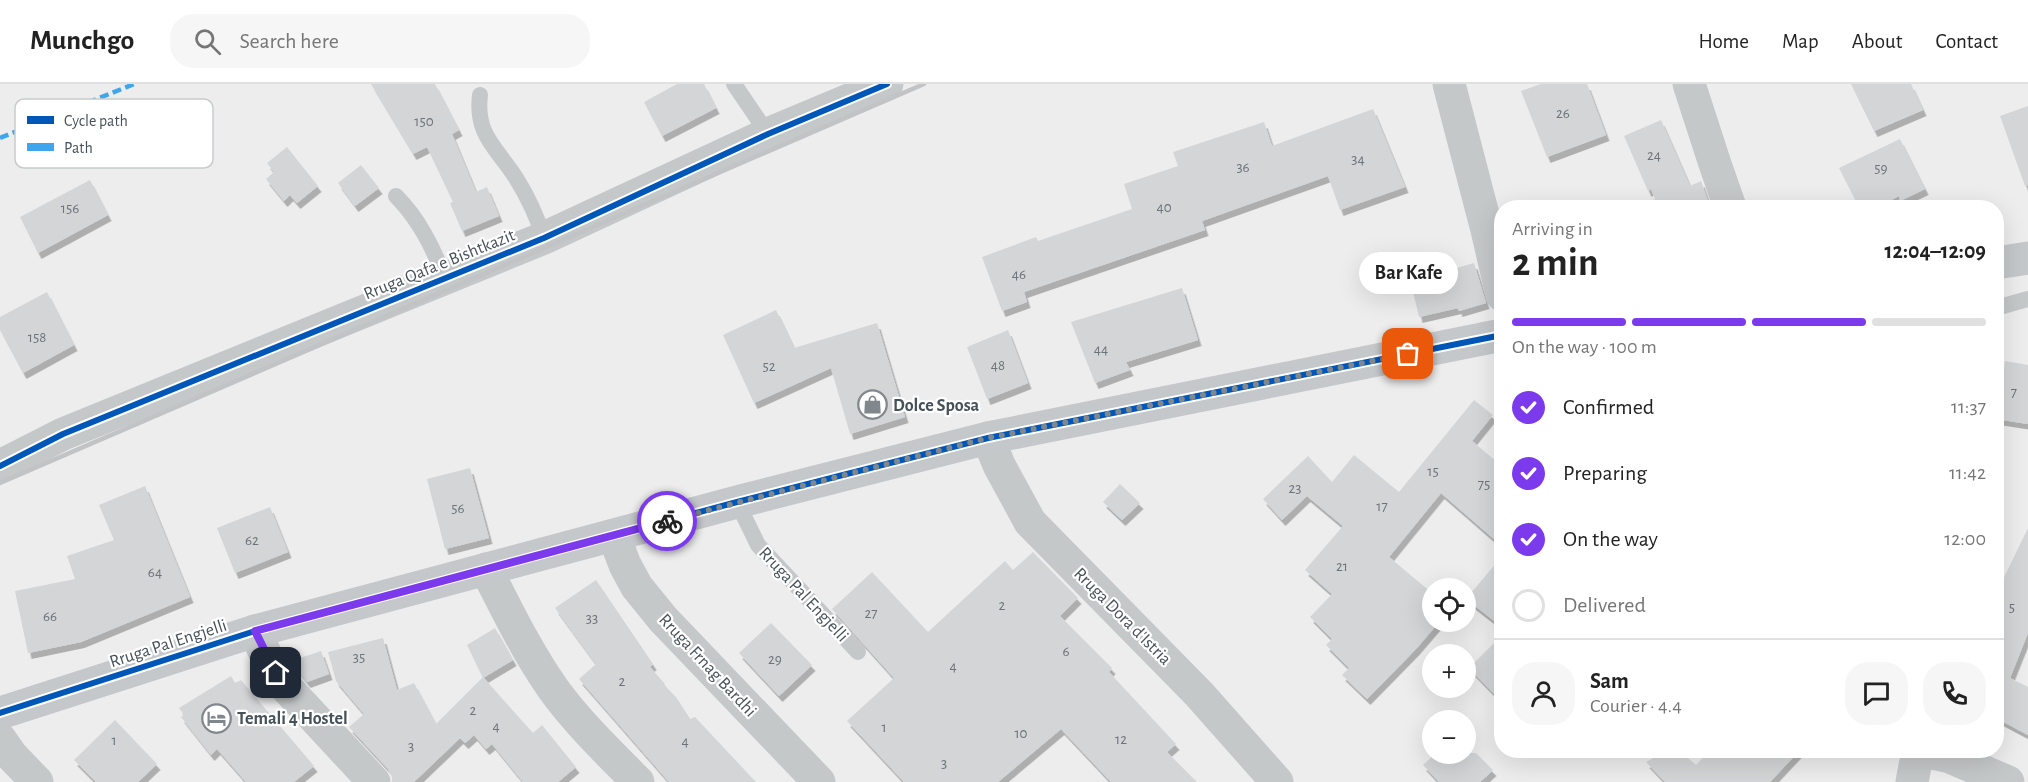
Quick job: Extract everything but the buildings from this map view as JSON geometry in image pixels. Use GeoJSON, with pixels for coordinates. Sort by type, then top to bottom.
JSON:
{"type":"FeatureCollection","features":[{"type":"Feature","properties":{"kind":"main road"},"geometry":{"type":"LineString","coordinates":[[2004,262],[2028,258]]}},
{"type":"Feature","properties":{"kind":"main road","name":"Rruga Pal Engjelli"},"geometry":{"type":"LineString","coordinates":[[0,712],[255,631],[737,502],[988,438],[1494,337]]}},
{"type":"Feature","properties":{"kind":"street","name":"Rruga Qafa e Bishtkazit"},"geometry":{"type":"LineString","coordinates":[[0,466],[63,434],[544,238],[768,134],[886,84]]}},
{"type":"Feature","properties":{"kind":"street"},"geometry":{"type":"LineString","coordinates":[[1449,84],[1494,260]]}},
{"type":"Feature","properties":{"kind":"street"},"geometry":{"type":"LineString","coordinates":[[1689,84],[1728,200]]}},
{"type":"Feature","properties":{"kind":"street","name":"Rruga Dora d'Istria"},"geometry":{"type":"LineString","coordinates":[[988,438],[999,465],[1030,522],[1200,694],[1278,782]]}},
{"type":"Feature","properties":{"kind":"street","name":"Rruga Frnag Bardhi"},"geometry":{"type":"LineString","coordinates":[[614,536],[625,565],[637,587],[663,619],[819,782]]}},
{"type":"Feature","properties":{"kind":"street"},"geometry":{"type":"LineString","coordinates":[[486,569],[530,653],[554,690],[638,782]]}},
{"type":"Feature","properties":{"kind":"street"},"geometry":{"type":"LineString","coordinates":[[255,631],[269,662],[283,684],[374,782]]}},
{"type":"Feature","properties":{"kind":"street"},"geometry":{"type":"LineString","coordinates":[[0,739],[12,756],[37,782]]}},
{"type":"Feature","properties":{"kind":"street"},"geometry":{"type":"LineString","coordinates":[[1912,782],[1916,758]]}},
{"type":"Feature","properties":{"kind":"street"},"geometry":{"type":"LineString","coordinates":[[1952,758],[2008,782]]}},
{"type":"Feature","properties":{"kind":"lane"},"geometry":{"type":"LineString","coordinates":[[734,84],[768,134]]}},
{"type":"Feature","properties":{"kind":"lane","name":"Rruga Qafa e Bishtkazit"},"geometry":{"type":"LineString","coordinates":[[480,95],[478,112],[482,125],[536,215],[544,238]]}},
{"type":"Feature","properties":{"kind":"lane","name":"Rruga Qafa e Bishtkazit"},"geometry":{"type":"LineString","coordinates":[[396,196],[409,209],[428,240],[445,278]]}},
{"type":"Feature","properties":{"kind":"lane"},"geometry":{"type":"LineString","coordinates":[[2004,306],[2028,299]]}},
{"type":"Feature","properties":{"kind":"lane","name":"Rruga Pal Engjelli"},"geometry":{"type":"LineString","coordinates":[[737,502],[758,545],[858,652]]}},
{"type":"Feature","properties":{"kind":"railway"},"geometry":{"type":"LineString","coordinates":[[0,483],[924,84]]}},
{"type":"Feature","properties":{"kind":"marked path"},"geometry":{"type":"LineString","coordinates":[[97,99],[134,84]]}},
{"type":"Feature","properties":{"kind":"marked path"},"geometry":{"type":"LineString","coordinates":[[0,138],[15,132]]}},
{"type":"Feature","properties":{"kind":"cycle path"},"geometry":{"type":"LineString","coordinates":[[0,466],[63,434],[544,238],[768,134],[887,84]]}},
{"type":"Feature","properties":{"kind":"cycle path"},"geometry":{"type":"LineString","coordinates":[[0,713],[255,631],[737,502],[988,438],[1494,337]]}},
{"type":"Feature","properties":{"kind":"way so far"},"geometry":{"type":"LineString","coordinates":[[667,521],[988,438],[1408,354]]}},
{"type":"Feature","properties":{"kind":"place","name":"Bar Kafe"},"geometry":{"type":"Point","coordinates":[1408,354]}},
{"type":"Feature","properties":{"kind":"place","name":"Dolce Sposa"},"geometry":{"type":"Point","coordinates":[872,405]}},
{"type":"Feature","properties":{"kind":"place","name":"Temali 4 Hostel"},"geometry":{"type":"Point","coordinates":[216,718]}},
{"type":"Feature","properties":{"kind":"route"},"geometry":{"type":"LineString","coordinates":[[276,673],[255,631],[667,521]]}}]}
